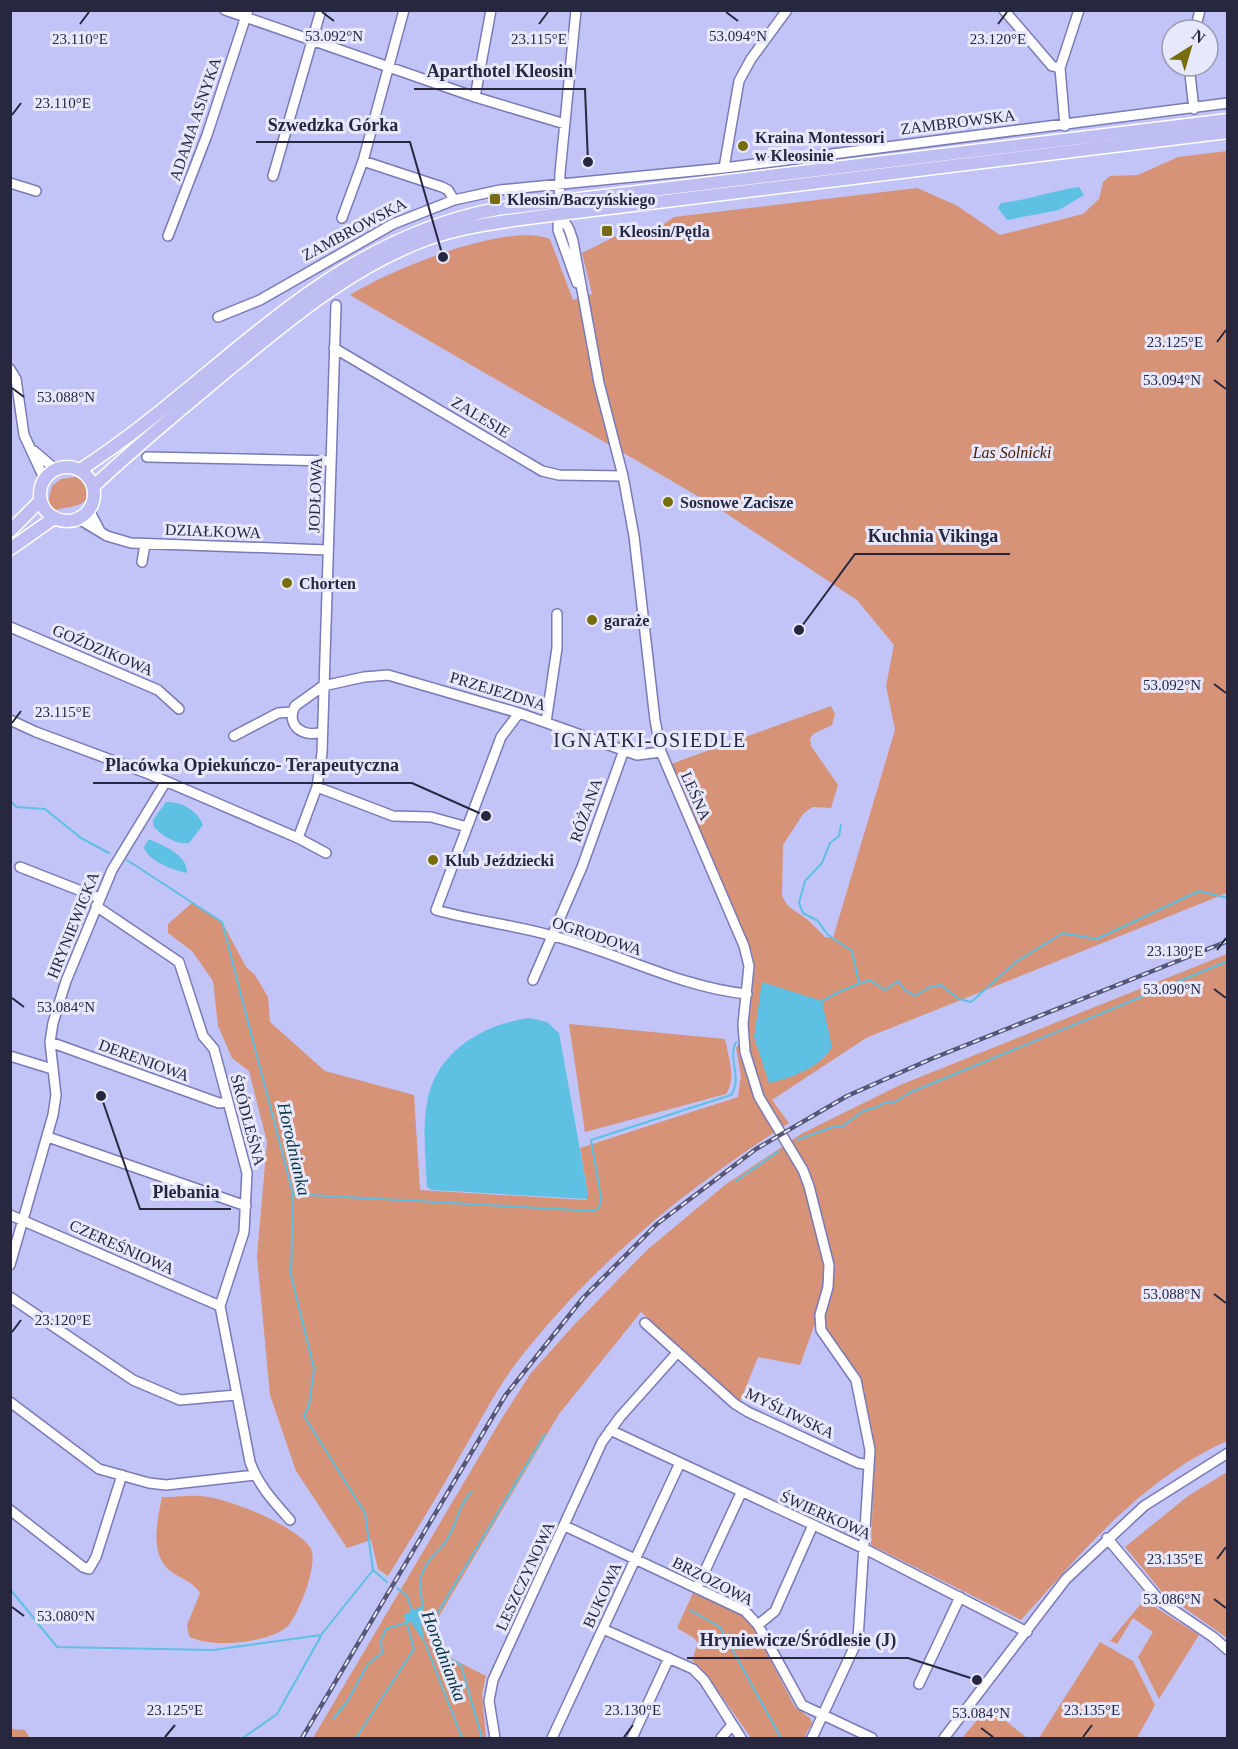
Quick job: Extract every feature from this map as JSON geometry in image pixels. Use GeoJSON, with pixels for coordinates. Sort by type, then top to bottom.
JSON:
{"type":"FeatureCollection","features":[{"type":"Feature","properties":{"kind":"main road","name":"ZAMBROWSKA"},"geometry":{"type":"LineString","coordinates":[[332,283],[383,258],[445,233],[560,207],[1227,120]]}},
{"type":"Feature","properties":{"kind":"main road","name":"ZAMBROWSKA"},"geometry":{"type":"LineString","coordinates":[[560,207],[1227,132]]}},
{"type":"Feature","properties":{"kind":"main road"},"geometry":{"type":"LineString","coordinates":[[81,470],[122,441],[268,322],[332,283]]}},
{"type":"Feature","properties":{"kind":"main road"},"geometry":{"type":"LineString","coordinates":[[93,487],[150,435],[332,283]]}},
{"type":"Feature","properties":{"kind":"main road"},"geometry":{"type":"LineString","coordinates":[[10,531],[40,501],[41,485],[45,478],[56,469],[64,467],[81,470],[93,487],[94,499],[89,510],[79,519],[66,521],[54,518],[40,501]]}},
{"type":"Feature","properties":{"kind":"main road"},"geometry":{"type":"LineString","coordinates":[[10,549],[54,518]]}},
{"type":"Feature","properties":{"kind":"street"},"geometry":{"type":"LineString","coordinates":[[225,10],[246,14],[311,41],[475,97],[565,124]]}},
{"type":"Feature","properties":{"kind":"street"},"geometry":{"type":"LineString","coordinates":[[273,176],[321,10]]}},
{"type":"Feature","properties":{"kind":"street"},"geometry":{"type":"LineString","coordinates":[[342,218],[363,161],[404,10]]}},
{"type":"Feature","properties":{"kind":"street"},"geometry":{"type":"LineString","coordinates":[[475,97],[491,10]]}},
{"type":"Feature","properties":{"kind":"street","name":"LEŚNA"},"geometry":{"type":"LineString","coordinates":[[576,10],[560,182],[560,239],[580,288],[623,476],[639,566],[655,720],[661,752],[744,946],[749,966],[743,1031],[746,1052],[759,1097],[787,1143],[809,1186],[829,1265],[828,1287],[820,1315],[821,1330],[856,1380],[870,1450],[869,1465]]}},
{"type":"Feature","properties":{"kind":"street"},"geometry":{"type":"LineString","coordinates":[[724,168],[739,81],[751,59],[787,10]]}},
{"type":"Feature","properties":{"kind":"street"},"geometry":{"type":"LineString","coordinates":[[1004,10],[1052,66],[1060,68]]}},
{"type":"Feature","properties":{"kind":"street"},"geometry":{"type":"LineString","coordinates":[[1065,126],[1060,68],[1079,10]]}},
{"type":"Feature","properties":{"kind":"street","name":"ADAMA ASNYKA"},"geometry":{"type":"LineString","coordinates":[[168,236],[207,135],[246,14]]}},
{"type":"Feature","properties":{"kind":"street"},"geometry":{"type":"LineString","coordinates":[[1190,78],[1194,109]]}},
{"type":"Feature","properties":{"kind":"street","name":"ZAMBROWSKA"},"geometry":{"type":"LineString","coordinates":[[218,317],[260,300],[393,224],[454,200],[518,187],[724,168],[1065,126],[1227,103]]}},
{"type":"Feature","properties":{"kind":"street"},"geometry":{"type":"LineString","coordinates":[[363,161],[442,187],[448,190],[454,200]]}},
{"type":"Feature","properties":{"kind":"street"},"geometry":{"type":"LineString","coordinates":[[10,183],[36,191]]}},
{"type":"Feature","properties":{"kind":"street","name":"JODŁOWA"},"geometry":{"type":"LineString","coordinates":[[317,787],[322,753],[336,305]]}},
{"type":"Feature","properties":{"kind":"street","name":"ZALESIE"},"geometry":{"type":"LineString","coordinates":[[334,348],[542,471],[559,475],[623,476]]}},
{"type":"Feature","properties":{"kind":"street"},"geometry":{"type":"LineString","coordinates":[[10,369],[15,375],[24,435],[45,478]]}},
{"type":"Feature","properties":{"kind":"street"},"geometry":{"type":"LineString","coordinates":[[30,448],[56,469]]}},
{"type":"Feature","properties":{"kind":"street"},"geometry":{"type":"LineString","coordinates":[[147,457],[331,461]]}},
{"type":"Feature","properties":{"kind":"street"},"geometry":{"type":"LineString","coordinates":[[89,510],[100,531]]}},
{"type":"Feature","properties":{"kind":"street","name":"DZIAŁKOWA"},"geometry":{"type":"LineString","coordinates":[[79,519],[118,541],[145,544],[327,550]]}},
{"type":"Feature","properties":{"kind":"street"},"geometry":{"type":"LineString","coordinates":[[142,562],[145,544]]}},
{"type":"Feature","properties":{"kind":"street"},"geometry":{"type":"LineString","coordinates":[[546,722],[557,648],[556,614]]}},
{"type":"Feature","properties":{"kind":"street","name":"GOŹDZIKOWA"},"geometry":{"type":"LineString","coordinates":[[10,627],[158,690],[180,709]]}},
{"type":"Feature","properties":{"kind":"street","name":"PRZEJEZDNA"},"geometry":{"type":"LineString","coordinates":[[323,686],[364,676],[388,675],[519,713],[645,756],[661,752]]}},
{"type":"Feature","properties":{"kind":"street"},"geometry":{"type":"LineString","coordinates":[[322,732],[308,734],[294,727],[292,712],[294,706],[323,686]]}},
{"type":"Feature","properties":{"kind":"street"},"geometry":{"type":"LineString","coordinates":[[234,736],[278,713],[292,712]]}},
{"type":"Feature","properties":{"kind":"street"},"geometry":{"type":"LineString","coordinates":[[298,838],[317,787],[393,816],[438,818],[467,827],[501,737],[519,713]]}},
{"type":"Feature","properties":{"kind":"street"},"geometry":{"type":"LineString","coordinates":[[10,720],[36,732],[150,774],[165,783],[298,838],[326,853]]}},
{"type":"Feature","properties":{"kind":"street","name":"RÓŻANA"},"geometry":{"type":"LineString","coordinates":[[533,980],[554,936],[624,750]]}},
{"type":"Feature","properties":{"kind":"street","name":"HRYNIEWICKA"},"geometry":{"type":"LineString","coordinates":[[10,1265],[48,1137],[56,1095],[50,1042],[53,1023],[66,981],[112,870],[165,783]]}},
{"type":"Feature","properties":{"kind":"street","name":"OGRODOWA"},"geometry":{"type":"LineString","coordinates":[[467,827],[436,910],[470,920],[554,936],[698,986],[747,994]]}},
{"type":"Feature","properties":{"kind":"street","name":"ŚRÓDLEŚNA"},"geometry":{"type":"LineString","coordinates":[[20,867],[97,902],[179,962],[203,1036],[214,1049],[247,1173],[246,1206],[238,1255],[220,1306],[236,1395],[255,1475],[290,1520]]}},
{"type":"Feature","properties":{"kind":"street","name":"DERENIOWA"},"geometry":{"type":"LineString","coordinates":[[50,1042],[219,1103],[228,1102]]}},
{"type":"Feature","properties":{"kind":"street"},"geometry":{"type":"LineString","coordinates":[[10,1056],[52,1069]]}},
{"type":"Feature","properties":{"kind":"street"},"geometry":{"type":"LineString","coordinates":[[48,1137],[246,1206]]}},
{"type":"Feature","properties":{"kind":"street","name":"CZEREŚNIOWA"},"geometry":{"type":"LineString","coordinates":[[10,1215],[220,1306]]}},
{"type":"Feature","properties":{"kind":"street"},"geometry":{"type":"LineString","coordinates":[[10,1297],[133,1380],[180,1400],[236,1395]]}},
{"type":"Feature","properties":{"kind":"street","name":"MYŚLIWSKA"},"geometry":{"type":"LineString","coordinates":[[645,1323],[748,1413],[858,1463],[869,1465]]}},
{"type":"Feature","properties":{"kind":"street"},"geometry":{"type":"LineString","coordinates":[[610,1430],[677,1353]]}},
{"type":"Feature","properties":{"kind":"street"},"geometry":{"type":"LineString","coordinates":[[10,1402],[92,1465],[122,1475],[166,1485],[255,1475]]}},
{"type":"Feature","properties":{"kind":"street","name":"ŚWIERKOWA"},"geometry":{"type":"LineString","coordinates":[[610,1430],[679,1465],[866,1548],[1027,1632]]}},
{"type":"Feature","properties":{"kind":"street","name":"LESZCZYNOWA"},"geometry":{"type":"LineString","coordinates":[[495,1738],[490,1722],[489,1701],[493,1680],[602,1442],[610,1430]]}},
{"type":"Feature","properties":{"kind":"street"},"geometry":{"type":"LineString","coordinates":[[944,1738],[1027,1632],[1061,1584],[1107,1538],[1151,1500],[1227,1453]]}},
{"type":"Feature","properties":{"kind":"street","name":"BUKOWA"},"geometry":{"type":"LineString","coordinates":[[552,1738],[679,1465]]}},
{"type":"Feature","properties":{"kind":"street"},"geometry":{"type":"LineString","coordinates":[[812,1738],[858,1639],[866,1548],[869,1465]]}},
{"type":"Feature","properties":{"kind":"street"},"geometry":{"type":"LineString","coordinates":[[10,1510],[83,1567],[89,1569],[96,1557],[122,1475]]}},
{"type":"Feature","properties":{"kind":"street"},"geometry":{"type":"LineString","coordinates":[[697,1588],[741,1493]]}},
{"type":"Feature","properties":{"kind":"street"},"geometry":{"type":"LineString","coordinates":[[758,1625],[775,1611],[813,1525]]}},
{"type":"Feature","properties":{"kind":"street","name":"BRZOZOWA"},"geometry":{"type":"LineString","coordinates":[[565,1526],[745,1611],[758,1625],[798,1699],[806,1708],[872,1738]]}},
{"type":"Feature","properties":{"kind":"street"},"geometry":{"type":"LineString","coordinates":[[1107,1538],[1160,1601],[1213,1637],[1227,1650]]}},
{"type":"Feature","properties":{"kind":"street"},"geometry":{"type":"LineString","coordinates":[[919,1684],[960,1597]]}},
{"type":"Feature","properties":{"kind":"street"},"geometry":{"type":"LineString","coordinates":[[603,1629],[693,1669],[704,1680],[741,1738]]}},
{"type":"Feature","properties":{"kind":"street"},"geometry":{"type":"LineString","coordinates":[[632,1738],[669,1658]]}},
{"type":"Feature","properties":{"kind":"street"},"geometry":{"type":"LineString","coordinates":[[721,1738],[732,1725]]}},
{"type":"Feature","properties":{"kind":"green space","name":"Las Solnicki"},"geometry":{"type":"Polygon","coordinates":[[[1227,151],[1227,893],[866,1038],[772,1100],[789,1123],[714,1174],[642,1230],[577,1293],[517,1362],[492,1399],[388,1576],[378,1569],[371,1540],[347,1548],[296,1471],[270,1395],[257,1256],[267,1142],[249,1071],[232,1058],[218,1026],[213,981],[192,951],[168,933],[168,924],[192,903],[222,922],[246,967],[255,975],[268,997],[270,1022],[325,1071],[414,1095],[420,1190],[586,1200],[588,1194],[580,1148],[738,1097],[741,1076],[736,1048],[748,1033],[755,965],[751,949],[671,764],[831,706],[835,714],[832,725],[813,734],[810,739],[811,746],[838,785],[831,808],[812,807],[803,814],[783,845],[782,896],[788,906],[808,920],[825,937],[833,938],[895,730],[886,686],[894,645],[857,600],[715,506],[350,295],[391,274],[448,251],[478,242],[531,235],[550,239],[573,300],[592,294],[582,253],[624,232],[658,228],[674,217],[917,188],[956,205],[1000,235],[1083,214],[1099,199],[1103,182],[1110,176],[1138,175],[1178,157],[1227,151]]]}},
{"type":"Feature","properties":{"kind":"green space"},"geometry":{"type":"Polygon","coordinates":[[[82,476],[87,487],[86,500],[81,504],[53,511],[48,502],[52,486],[61,479],[82,476]]]}},
{"type":"Feature","properties":{"kind":"green space"},"geometry":{"type":"Polygon","coordinates":[[[1227,954],[1227,1441],[1196,1457],[1141,1496],[1115,1519],[1021,1620],[871,1545],[875,1451],[860,1375],[817,1318],[800,1365],[758,1357],[740,1402],[641,1312],[559,1414],[435,1623],[445,1655],[486,1676],[482,1694],[486,1738],[313,1738],[502,1418],[531,1373],[647,1250],[725,1185],[801,1134],[900,1085],[1227,954]]]}},
{"type":"Feature","properties":{"kind":"green space"},"geometry":{"type":"Polygon","coordinates":[[[569,1024],[725,1039],[731,1067],[729,1088],[726,1094],[585,1132],[569,1024]]]}},
{"type":"Feature","properties":{"kind":"green space"},"geometry":{"type":"Polygon","coordinates":[[[1227,1472],[1227,1638],[1162,1592],[1125,1547],[1188,1496],[1227,1472]]]}},
{"type":"Feature","properties":{"kind":"green space"},"geometry":{"type":"Polygon","coordinates":[[[197,1496],[219,1499],[278,1523],[310,1547],[312,1563],[307,1587],[289,1625],[269,1636],[240,1642],[210,1642],[189,1636],[187,1625],[200,1593],[170,1571],[161,1559],[156,1533],[162,1497],[197,1496]]]}},
{"type":"Feature","properties":{"kind":"green space"},"geometry":{"type":"Polygon","coordinates":[[[693,1593],[742,1615],[754,1629],[795,1707],[810,1718],[812,1723],[804,1738],[751,1738],[709,1678],[692,1660],[698,1643],[677,1628],[693,1593]]]}},
{"type":"Feature","properties":{"kind":"green space"},"geometry":{"type":"Polygon","coordinates":[[[1144,1600],[1199,1635],[1159,1699],[1138,1657],[1153,1632],[1133,1618],[1117,1644],[1110,1641],[1144,1600]]]}},
{"type":"Feature","properties":{"kind":"green space"},"geometry":{"type":"Polygon","coordinates":[[[1100,1642],[1133,1661],[1155,1705],[1137,1738],[1039,1738],[1100,1642]]]}},
{"type":"Feature","properties":{"kind":"green space"},"geometry":{"type":"Polygon","coordinates":[[[988,1707],[1027,1738],[962,1738],[988,1707]]]}},
{"type":"Feature","properties":{"kind":"green space"},"geometry":{"type":"Polygon","coordinates":[[[10,1729],[25,1730],[30,1738],[11,1738],[10,1729]]]}},
{"type":"Feature","properties":{"kind":"water"},"geometry":{"type":"Polygon","coordinates":[[[1079,187],[1084,195],[1059,210],[1007,220],[998,208],[1001,203],[1079,187]]]}},
{"type":"Feature","properties":{"kind":"water"},"geometry":{"type":"Polygon","coordinates":[[[166,802],[178,803],[189,808],[203,825],[189,843],[180,843],[170,839],[154,827],[153,820],[166,802]]]}},
{"type":"Feature","properties":{"kind":"water"},"geometry":{"type":"Polygon","coordinates":[[[148,840],[175,852],[184,862],[187,873],[168,867],[150,857],[144,847],[148,840]]]}},
{"type":"Feature","properties":{"kind":"water"},"geometry":{"type":"Polygon","coordinates":[[[762,982],[822,1001],[832,1047],[813,1066],[795,1075],[769,1083],[754,1037],[762,982]]]}},
{"type":"Feature","properties":{"kind":"water"},"geometry":{"type":"Polygon","coordinates":[[[530,1018],[547,1022],[559,1033],[588,1194],[587,1199],[432,1190],[427,1187],[425,1124],[427,1103],[440,1069],[450,1056],[478,1034],[512,1021],[530,1018]]]}},
{"type":"Feature","properties":{"kind":"water"},"geometry":{"type":"Polygon","coordinates":[[[424,1604],[423,1609],[429,1618],[421,1623],[425,1644],[410,1621],[406,1625],[404,1614],[409,1613],[411,1607],[415,1610],[424,1604]]]}},
{"type":"Feature","properties":{"kind":"waterway","name":"Horodnianka"},"geometry":{"type":"LineString","coordinates":[[10,801],[17,807],[45,809],[81,838],[109,853]]}},
{"type":"Feature","properties":{"kind":"waterway"},"geometry":{"type":"LineString","coordinates":[[841,825],[839,836],[830,843],[822,863],[805,881],[799,903],[803,913],[818,921],[828,935],[852,951],[859,983]]}},
{"type":"Feature","properties":{"kind":"waterway","name":"Horodnianka"},"geometry":{"type":"LineString","coordinates":[[127,860],[222,922],[293,1194],[291,1275],[314,1369],[309,1405],[304,1416],[365,1513],[373,1570],[387,1582]]}},
{"type":"Feature","properties":{"kind":"waterway"},"geometry":{"type":"LineString","coordinates":[[820,1003],[870,980],[885,990],[898,981],[905,990],[915,996],[930,987],[941,985],[959,999],[971,1002],[1016,962],[1063,933],[1097,939],[1199,891],[1228,898]]}},
{"type":"Feature","properties":{"kind":"waterway"},"geometry":{"type":"LineString","coordinates":[[797,1140],[833,1127],[843,1126],[863,1111],[886,1102],[895,1102],[909,1093],[1228,961]]}},
{"type":"Feature","properties":{"kind":"waterway"},"geometry":{"type":"LineString","coordinates":[[293,1194],[594,1211],[599,1208],[601,1198],[591,1140],[731,1095],[736,1082],[733,1055],[736,1042]]}},
{"type":"Feature","properties":{"kind":"waterway"},"geometry":{"type":"LineString","coordinates":[[736,1181],[779,1151]]}},
{"type":"Feature","properties":{"kind":"waterway"},"geometry":{"type":"LineString","coordinates":[[432,1622],[545,1434]]}},
{"type":"Feature","properties":{"kind":"waterway"},"geometry":{"type":"LineString","coordinates":[[423,1605],[420,1586],[424,1569],[444,1544],[463,1504],[472,1491]]}},
{"type":"Feature","properties":{"kind":"waterway"},"geometry":{"type":"LineString","coordinates":[[10,1589],[57,1647],[213,1650],[321,1635],[373,1570]]}},
{"type":"Feature","properties":{"kind":"waterway","name":"Horodnianka"},"geometry":{"type":"LineString","coordinates":[[397,1588],[407,1596],[411,1607]]}},
{"type":"Feature","properties":{"kind":"waterway"},"geometry":{"type":"LineString","coordinates":[[690,1610],[720,1627],[781,1738]]}},
{"type":"Feature","properties":{"kind":"waterway"},"geometry":{"type":"LineString","coordinates":[[431,1621],[438,1644]]}},
{"type":"Feature","properties":{"kind":"waterway"},"geometry":{"type":"LineString","coordinates":[[333,1719],[347,1702],[368,1664],[382,1653],[381,1641],[386,1629],[405,1623]]}},
{"type":"Feature","properties":{"kind":"waterway"},"geometry":{"type":"LineString","coordinates":[[356,1738],[414,1649],[407,1624]]}},
{"type":"Feature","properties":{"kind":"waterway"},"geometry":{"type":"LineString","coordinates":[[243,1738],[277,1714],[321,1636]]}},
{"type":"Feature","properties":{"kind":"waterway","name":"Horodnianka"},"geometry":{"type":"LineString","coordinates":[[425,1643],[462,1738]]}},
{"type":"Feature","properties":{"kind":"waterway"},"geometry":{"type":"LineString","coordinates":[[442,1656],[461,1665],[482,1738]]}},
{"type":"Feature","properties":{"kind":"railway"},"geometry":{"type":"LineString","coordinates":[[302,1738],[505,1396],[583,1298],[657,1224],[756,1149],[847,1096],[931,1059],[1228,941]]}},
{"type":"Feature","properties":{"kind":"place","name":"Kraina Montessori w Kleosinie"},"geometry":{"type":"Point","coordinates":[743,146]}},
{"type":"Feature","properties":{"kind":"place","name":"Aparthotel Kleosin"},"geometry":{"type":"Point","coordinates":[588,162]}},
{"type":"Feature","properties":{"kind":"place","name":"Kleosin/Baczyńskiego"},"geometry":{"type":"Point","coordinates":[495,199]}},
{"type":"Feature","properties":{"kind":"place","name":"Kleosin/Pętla"},"geometry":{"type":"Point","coordinates":[607,231]}},
{"type":"Feature","properties":{"kind":"place","name":"Szwedzka Górka"},"geometry":{"type":"Point","coordinates":[443,257]}},
{"type":"Feature","properties":{"kind":"place","name":"Sosnowe Zacisze"},"geometry":{"type":"Point","coordinates":[668,502]}},
{"type":"Feature","properties":{"kind":"place","name":"Chorten"},"geometry":{"type":"Point","coordinates":[287,583]}},
{"type":"Feature","properties":{"kind":"place","name":"garaże"},"geometry":{"type":"Point","coordinates":[592,620]}},
{"type":"Feature","properties":{"kind":"place","name":"Kuchnia Vikinga"},"geometry":{"type":"Point","coordinates":[799,630]}},
{"type":"Feature","properties":{"kind":"place","name":"Placówka Opiekuńczo- Terapeutyczna"},"geometry":{"type":"Point","coordinates":[486,816]}},
{"type":"Feature","properties":{"kind":"place","name":"Klub Jeździecki"},"geometry":{"type":"Point","coordinates":[433,860]}},
{"type":"Feature","properties":{"kind":"place","name":"Plebania"},"geometry":{"type":"Point","coordinates":[101,1096]}},
{"type":"Feature","properties":{"kind":"place","name":"Hryniewicze/Śródlesie (J)"},"geometry":{"type":"Point","coordinates":[977,1680]}},
{"type":"Feature","properties":{"kind":"district","name":"IGNATKI-OSIEDLE"},"geometry":{"type":"Point","coordinates":[650,740]}}]}
